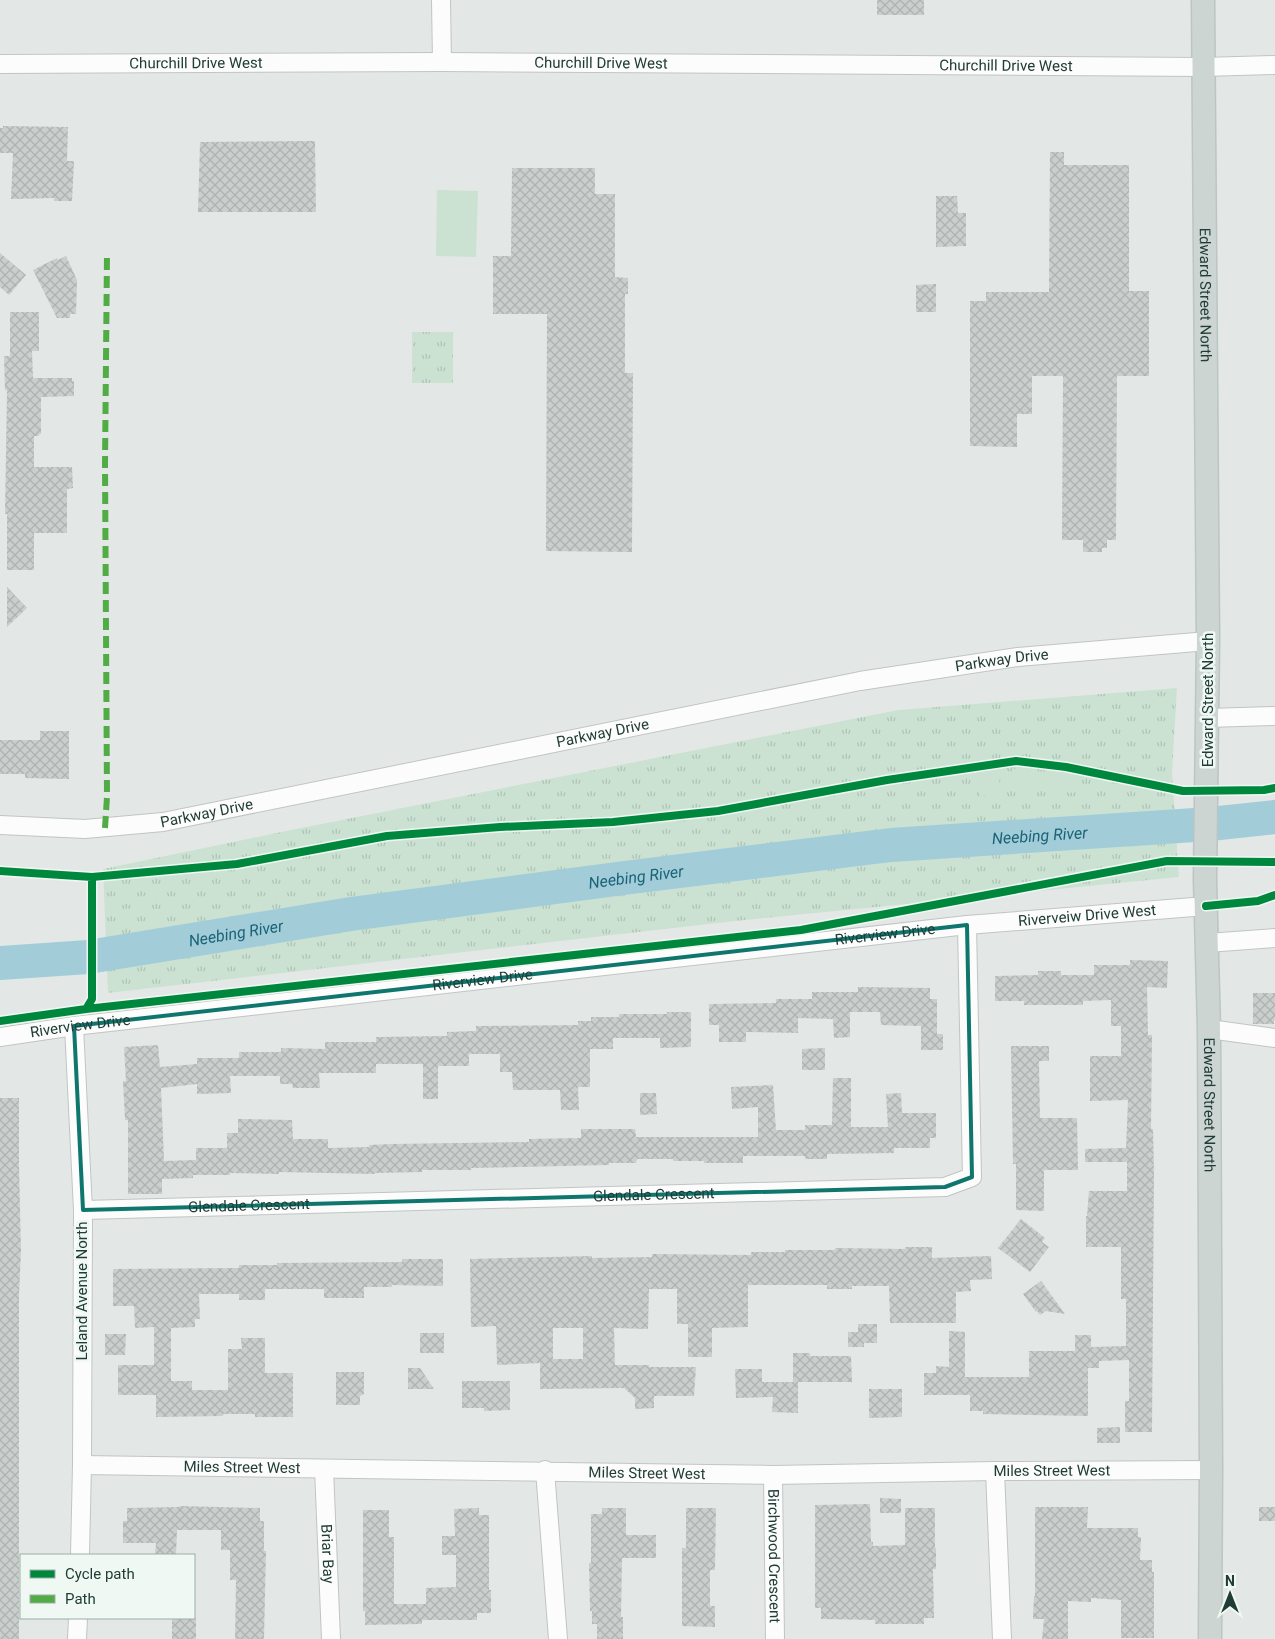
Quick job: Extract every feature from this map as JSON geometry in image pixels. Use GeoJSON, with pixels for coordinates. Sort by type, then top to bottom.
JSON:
{"type":"FeatureCollection","features":[{"type":"Feature","properties":{"kind":"main road","name":"Edward Street North"},"geometry":{"type":"LineString","coordinates":[[1203,0],[1202,67],[1208,641],[1205,880],[1209,1029],[1210,1639]]}},
{"type":"Feature","properties":{"kind":"street"},"geometry":{"type":"LineString","coordinates":[[441,0],[442,62]]}},
{"type":"Feature","properties":{"kind":"street","name":"Churchill Drive West"},"geometry":{"type":"LineString","coordinates":[[0,64],[442,62],[1202,67],[1275,65]]}},
{"type":"Feature","properties":{"kind":"street","name":"Parkway Drive"},"geometry":{"type":"LineString","coordinates":[[0,826],[85,829],[163,822],[860,681],[1018,657],[1208,641]]}},
{"type":"Feature","properties":{"kind":"street"},"geometry":{"type":"LineString","coordinates":[[1208,718],[1275,716]]}},
{"type":"Feature","properties":{"kind":"street","name":"Riverveiw Drive West"},"geometry":{"type":"LineString","coordinates":[[967,925],[1206,906]]}},
{"type":"Feature","properties":{"kind":"street","name":"Riverview Drive"},"geometry":{"type":"LineString","coordinates":[[0,1037],[74,1026],[967,925]]}},
{"type":"Feature","properties":{"kind":"street","name":"Glendale Crescent"},"geometry":{"type":"LineString","coordinates":[[83,1210],[945,1187],[972,1177],[967,925]]}},
{"type":"Feature","properties":{"kind":"street"},"geometry":{"type":"LineString","coordinates":[[1207,942],[1275,938]]}},
{"type":"Feature","properties":{"kind":"street","name":"Leland Avenue North"},"geometry":{"type":"LineString","coordinates":[[74,1026],[83,1210],[80,1554]]}},
{"type":"Feature","properties":{"kind":"street"},"geometry":{"type":"LineString","coordinates":[[1209,1029],[1275,1038]]}},
{"type":"Feature","properties":{"kind":"street","name":"Miles Street West"},"geometry":{"type":"LineString","coordinates":[[82,1465],[546,1470],[773,1475],[1211,1470]]}},
{"type":"Feature","properties":{"kind":"street","name":"Briar Bay"},"geometry":{"type":"LineString","coordinates":[[324,1469],[331,1639]]}},
{"type":"Feature","properties":{"kind":"street"},"geometry":{"type":"LineString","coordinates":[[546,1470],[558,1639]]}},
{"type":"Feature","properties":{"kind":"street"},"geometry":{"type":"LineString","coordinates":[[995,1471],[1002,1639]]}},
{"type":"Feature","properties":{"kind":"street","name":"Birchwood Crescent"},"geometry":{"type":"LineString","coordinates":[[773,1475],[775,1639]]}},
{"type":"Feature","properties":{"kind":"street"},"geometry":{"type":"LineString","coordinates":[[77,1639],[78,1619]]}},
{"type":"Feature","properties":{"kind":"highlighted area"},"geometry":{"type":"Polygon","coordinates":[[[967,925],[972,1177],[945,1187],[83,1210],[74,1026],[967,925]]]}},
{"type":"Feature","properties":{"kind":"green space"},"geometry":{"type":"Polygon","coordinates":[[[437,190],[478,191],[476,257],[436,256],[437,190]]]}},
{"type":"Feature","properties":{"kind":"green space"},"geometry":{"type":"Polygon","coordinates":[[[412,332],[453,332],[453,383],[412,383],[412,332]]]}},
{"type":"Feature","properties":{"kind":"green space"},"geometry":{"type":"Polygon","coordinates":[[[1177,688],[1172,773],[1179,877],[735,921],[108,993],[103,869],[898,710],[1177,688]]]}},
{"type":"Feature","properties":{"kind":"green space"},"geometry":{"type":"Polygon","coordinates":[[[1036,768],[1037,788],[1013,789],[1012,769],[1036,768]]]}},
{"type":"Feature","properties":{"kind":"green space"},"geometry":{"type":"Polygon","coordinates":[[[1053,770],[1077,773],[1074,793],[1051,790],[1053,770]]]}},
{"type":"Feature","properties":{"kind":"green space"},"geometry":{"type":"Polygon","coordinates":[[[996,771],[1002,790],[980,797],[974,778],[996,771]]]}},
{"type":"Feature","properties":{"kind":"building"},"geometry":{"type":"Polygon","coordinates":[[[877,0],[924,0],[924,15],[877,15],[877,0]]]}},
{"type":"Feature","properties":{"kind":"building"},"geometry":{"type":"Polygon","coordinates":[[[3,126],[68,127],[67,161],[74,161],[72,201],[54,201],[54,198],[11,199],[13,153],[0,153],[0,128],[3,128],[3,126]]]}},
{"type":"Feature","properties":{"kind":"building"},"geometry":{"type":"Polygon","coordinates":[[[315,141],[316,212],[198,212],[200,142],[315,141]]]}},
{"type":"Feature","properties":{"kind":"building"},"geometry":{"type":"Polygon","coordinates":[[[1050,152],[1064,152],[1064,165],[1129,165],[1129,291],[1149,291],[1149,376],[1117,376],[1116,540],[1107,540],[1107,548],[1102,548],[1102,552],[1083,552],[1083,540],[1062,540],[1063,376],[1032,376],[1032,414],[1017,414],[1017,447],[970,446],[970,301],[986,301],[986,292],[1049,292],[1050,152]]]}},
{"type":"Feature","properties":{"kind":"building"},"geometry":{"type":"Polygon","coordinates":[[[512,168],[595,168],[595,194],[615,194],[615,277],[628,278],[628,294],[625,294],[625,373],[633,373],[632,552],[546,551],[547,314],[493,314],[493,256],[511,256],[512,168]]]}},
{"type":"Feature","properties":{"kind":"building"},"geometry":{"type":"Polygon","coordinates":[[[936,196],[957,196],[958,213],[966,213],[966,246],[936,247],[936,196]]]}},
{"type":"Feature","properties":{"kind":"building"},"geometry":{"type":"Polygon","coordinates":[[[0,253],[26,275],[9,295],[0,287],[0,253]]]}},
{"type":"Feature","properties":{"kind":"building"},"geometry":{"type":"Polygon","coordinates":[[[66,256],[77,280],[76,314],[70,314],[70,318],[57,318],[33,270],[57,258],[58,260],[66,256]]]}},
{"type":"Feature","properties":{"kind":"building"},"geometry":{"type":"Polygon","coordinates":[[[936,284],[936,312],[916,312],[916,285],[936,284]]]}},
{"type":"Feature","properties":{"kind":"building"},"geometry":{"type":"Polygon","coordinates":[[[10,312],[39,312],[39,351],[32,351],[33,378],[72,378],[72,381],[74,381],[74,396],[41,397],[41,434],[34,436],[34,467],[72,467],[73,488],[67,489],[67,533],[34,533],[34,570],[7,570],[7,514],[5,514],[7,390],[5,390],[4,356],[10,356],[10,312]]]}},
{"type":"Feature","properties":{"kind":"building"},"geometry":{"type":"Polygon","coordinates":[[[7,587],[27,608],[7,627],[7,587]]]}},
{"type":"Feature","properties":{"kind":"building"},"geometry":{"type":"Polygon","coordinates":[[[40,731],[69,731],[69,779],[25,778],[25,774],[0,774],[0,740],[40,740],[40,731]]]}},
{"type":"Feature","properties":{"kind":"building"},"geometry":{"type":"Polygon","coordinates":[[[1130,960],[1168,961],[1167,988],[1147,987],[1148,1035],[1152,1035],[1151,1129],[1153,1129],[1154,1173],[1152,1432],[1125,1432],[1125,1401],[1129,1401],[1129,1360],[1099,1361],[1099,1368],[1088,1368],[1088,1416],[983,1414],[983,1411],[970,1411],[970,1395],[924,1395],[924,1373],[936,1373],[936,1366],[949,1367],[949,1331],[965,1332],[965,1377],[1029,1377],[1029,1351],[1075,1351],[1075,1335],[1091,1335],[1091,1347],[1126,1346],[1126,1299],[1121,1299],[1121,1247],[1086,1247],[1086,1216],[1089,1191],[1127,1191],[1127,1162],[1085,1162],[1085,1149],[1126,1148],[1128,1100],[1090,1101],[1090,1056],[1121,1056],[1121,1026],[1111,1026],[1111,1000],[1083,1001],[1083,1005],[1024,1005],[1024,1001],[995,1001],[995,976],[1038,975],[1038,971],[1061,971],[1061,975],[1094,975],[1094,965],[1130,965],[1130,960]]]}},
{"type":"Feature","properties":{"kind":"building"},"geometry":{"type":"Polygon","coordinates":[[[858,987],[930,988],[930,999],[937,999],[937,1034],[943,1034],[943,1050],[921,1050],[921,1026],[881,1025],[880,1012],[850,1012],[850,1037],[834,1038],[833,1019],[798,1018],[798,1033],[746,1032],[746,1042],[719,1042],[719,1025],[709,1025],[709,1004],[776,1003],[776,999],[812,999],[812,992],[858,992],[858,987]]]}},
{"type":"Feature","properties":{"kind":"building"},"geometry":{"type":"Polygon","coordinates":[[[1253,993],[1275,993],[1274,1024],[1253,1024],[1253,993]]]}},
{"type":"Feature","properties":{"kind":"building"},"geometry":{"type":"Polygon","coordinates":[[[667,1012],[691,1012],[691,1047],[660,1048],[660,1038],[613,1038],[613,1049],[590,1049],[590,1087],[578,1087],[579,1110],[561,1110],[560,1090],[513,1090],[512,1072],[500,1072],[500,1054],[469,1054],[469,1066],[438,1066],[438,1099],[423,1099],[423,1064],[376,1064],[376,1073],[319,1073],[320,1088],[293,1088],[292,1084],[280,1084],[280,1076],[230,1076],[231,1093],[197,1094],[197,1084],[161,1088],[164,1161],[196,1160],[196,1148],[227,1148],[227,1133],[238,1133],[238,1119],[292,1120],[293,1139],[328,1139],[328,1148],[369,1147],[369,1145],[392,1144],[529,1142],[529,1139],[581,1138],[581,1129],[635,1129],[636,1137],[758,1137],[758,1107],[732,1109],[731,1087],[773,1085],[776,1130],[805,1130],[805,1125],[832,1125],[833,1078],[851,1078],[851,1127],[888,1127],[886,1094],[901,1093],[902,1113],[936,1113],[936,1138],[930,1138],[930,1148],[894,1148],[894,1153],[827,1154],[827,1159],[805,1159],[805,1156],[743,1156],[743,1163],[637,1159],[636,1163],[609,1163],[609,1165],[471,1168],[471,1170],[422,1170],[422,1172],[375,1174],[279,1172],[279,1174],[230,1173],[230,1175],[193,1175],[193,1178],[162,1179],[162,1194],[128,1194],[128,1120],[125,1120],[123,1081],[126,1081],[124,1047],[158,1045],[160,1067],[197,1064],[197,1058],[239,1058],[239,1052],[281,1052],[281,1048],[325,1049],[325,1042],[376,1042],[376,1037],[447,1036],[447,1032],[476,1031],[476,1026],[578,1025],[578,1021],[591,1021],[591,1017],[619,1017],[619,1014],[667,1014],[667,1012]]]}},
{"type":"Feature","properties":{"kind":"building"},"geometry":{"type":"Polygon","coordinates":[[[1011,1046],[1049,1046],[1049,1061],[1039,1061],[1040,1118],[1077,1118],[1078,1170],[1044,1170],[1044,1211],[1016,1210],[1016,1164],[1013,1164],[1011,1046]]]}},
{"type":"Feature","properties":{"kind":"building"},"geometry":{"type":"Polygon","coordinates":[[[825,1048],[825,1070],[802,1070],[802,1049],[825,1048]]]}},
{"type":"Feature","properties":{"kind":"building"},"geometry":{"type":"Polygon","coordinates":[[[640,1093],[656,1093],[657,1114],[640,1115],[640,1093]]]}},
{"type":"Feature","properties":{"kind":"building"},"geometry":{"type":"Polygon","coordinates":[[[0,1098],[19,1098],[21,1251],[19,1295],[19,1639],[0,1639],[0,1098]]]}},
{"type":"Feature","properties":{"kind":"building"},"geometry":{"type":"Polygon","coordinates":[[[1021,1219],[1045,1238],[1042,1242],[1049,1247],[1030,1272],[998,1248],[1021,1219]]]}},
{"type":"Feature","properties":{"kind":"building"},"geometry":{"type":"Polygon","coordinates":[[[905,1247],[932,1247],[932,1258],[991,1256],[992,1279],[970,1280],[971,1291],[956,1292],[956,1323],[890,1323],[889,1286],[852,1286],[852,1289],[827,1289],[827,1285],[748,1285],[748,1327],[712,1328],[712,1357],[688,1357],[688,1324],[677,1324],[677,1289],[649,1289],[648,1329],[614,1328],[615,1365],[696,1367],[694,1396],[654,1396],[654,1408],[635,1409],[635,1398],[624,1388],[540,1389],[540,1363],[497,1365],[496,1326],[471,1327],[470,1259],[592,1256],[592,1258],[652,1257],[652,1254],[751,1255],[751,1252],[835,1250],[835,1248],[905,1249],[905,1247]],[[553,1328],[553,1359],[583,1359],[583,1328],[553,1328]]]}},
{"type":"Feature","properties":{"kind":"building"},"geometry":{"type":"Polygon","coordinates":[[[402,1259],[443,1259],[443,1286],[392,1285],[392,1287],[364,1287],[364,1298],[324,1298],[324,1289],[265,1289],[265,1300],[239,1300],[239,1294],[199,1294],[200,1319],[195,1319],[195,1327],[171,1328],[171,1381],[192,1381],[192,1390],[228,1390],[228,1349],[242,1349],[241,1338],[265,1338],[265,1373],[293,1373],[293,1417],[255,1417],[255,1414],[223,1414],[223,1416],[156,1417],[156,1395],[118,1395],[118,1365],[154,1365],[154,1327],[135,1328],[134,1306],[113,1306],[113,1269],[239,1268],[239,1265],[277,1265],[277,1263],[402,1262],[402,1259]]]}},
{"type":"Feature","properties":{"kind":"building"},"geometry":{"type":"Polygon","coordinates":[[[1041,1281],[1065,1314],[1046,1311],[1040,1315],[1036,1312],[1023,1294],[1041,1281]]]}},
{"type":"Feature","properties":{"kind":"building"},"geometry":{"type":"Polygon","coordinates":[[[858,1324],[877,1324],[877,1343],[864,1343],[864,1347],[848,1347],[848,1332],[858,1332],[858,1324]]]}},
{"type":"Feature","properties":{"kind":"building"},"geometry":{"type":"Polygon","coordinates":[[[420,1333],[444,1333],[444,1353],[420,1353],[420,1333]]]}},
{"type":"Feature","properties":{"kind":"building"},"geometry":{"type":"Polygon","coordinates":[[[105,1334],[126,1334],[125,1355],[105,1355],[105,1334]]]}},
{"type":"Feature","properties":{"kind":"building"},"geometry":{"type":"Polygon","coordinates":[[[793,1353],[810,1353],[810,1356],[851,1356],[852,1382],[798,1382],[798,1413],[772,1412],[773,1397],[736,1398],[735,1369],[762,1369],[762,1382],[793,1382],[793,1353]]]}},
{"type":"Feature","properties":{"kind":"building"},"geometry":{"type":"Polygon","coordinates":[[[408,1368],[420,1368],[434,1389],[408,1389],[408,1368]]]}},
{"type":"Feature","properties":{"kind":"building"},"geometry":{"type":"Polygon","coordinates":[[[336,1372],[364,1372],[364,1394],[360,1396],[360,1405],[336,1405],[336,1372]]]}},
{"type":"Feature","properties":{"kind":"building"},"geometry":{"type":"Polygon","coordinates":[[[462,1381],[510,1381],[510,1410],[484,1411],[484,1408],[462,1408],[462,1381]]]}},
{"type":"Feature","properties":{"kind":"building"},"geometry":{"type":"Polygon","coordinates":[[[869,1389],[902,1389],[902,1417],[869,1418],[869,1389]]]}},
{"type":"Feature","properties":{"kind":"building"},"geometry":{"type":"Polygon","coordinates":[[[1120,1427],[1120,1443],[1097,1443],[1097,1428],[1120,1427]]]}},
{"type":"Feature","properties":{"kind":"building"},"geometry":{"type":"Polygon","coordinates":[[[880,1498],[901,1499],[901,1513],[880,1513],[880,1498]]]}},
{"type":"Feature","properties":{"kind":"building"},"geometry":{"type":"Polygon","coordinates":[[[870,1504],[871,1542],[873,1542],[873,1546],[905,1545],[905,1508],[935,1508],[936,1569],[933,1569],[934,1618],[924,1618],[924,1624],[875,1624],[875,1620],[821,1619],[821,1608],[815,1608],[815,1505],[870,1504]]]}},
{"type":"Feature","properties":{"kind":"building"},"geometry":{"type":"Polygon","coordinates":[[[1035,1507],[1088,1507],[1087,1528],[1138,1528],[1138,1537],[1141,1537],[1140,1560],[1152,1560],[1152,1572],[1154,1572],[1154,1638],[1121,1638],[1121,1600],[1091,1598],[1091,1602],[1068,1601],[1068,1639],[1042,1639],[1044,1619],[1033,1619],[1035,1596],[1035,1507]]]}},
{"type":"Feature","properties":{"kind":"building"},"geometry":{"type":"Polygon","coordinates":[[[1259,1507],[1275,1507],[1275,1521],[1259,1521],[1259,1507]]]}},
{"type":"Feature","properties":{"kind":"building"},"geometry":{"type":"Polygon","coordinates":[[[127,1508],[260,1508],[260,1521],[264,1521],[264,1551],[266,1551],[264,1639],[235,1639],[236,1580],[230,1580],[230,1550],[221,1550],[221,1530],[177,1530],[176,1554],[155,1554],[156,1543],[123,1543],[123,1521],[127,1521],[127,1508]]]}},
{"type":"Feature","properties":{"kind":"building"},"geometry":{"type":"Polygon","coordinates":[[[479,1508],[479,1515],[489,1515],[489,1590],[491,1590],[491,1613],[477,1613],[477,1620],[422,1620],[422,1624],[365,1625],[365,1611],[363,1611],[363,1510],[389,1510],[389,1537],[394,1537],[394,1604],[426,1604],[426,1588],[456,1587],[456,1555],[442,1555],[442,1536],[455,1536],[454,1509],[479,1508]]]}},
{"type":"Feature","properties":{"kind":"building"},"geometry":{"type":"Polygon","coordinates":[[[602,1508],[626,1508],[626,1535],[656,1535],[656,1558],[622,1558],[621,1617],[623,1617],[623,1639],[597,1639],[597,1624],[592,1624],[589,1563],[591,1563],[591,1514],[602,1514],[602,1508]]]}},
{"type":"Feature","properties":{"kind":"building"},"geometry":{"type":"Polygon","coordinates":[[[686,1508],[716,1508],[715,1570],[710,1570],[710,1606],[715,1606],[715,1627],[682,1626],[682,1548],[686,1548],[686,1508]]]}},
{"type":"Feature","properties":{"kind":"building"},"geometry":{"type":"Polygon","coordinates":[[[196,1618],[196,1639],[172,1639],[172,1619],[196,1618]]]}},
{"type":"Feature","properties":{"kind":"waterway","name":"Neebing River"},"geometry":{"type":"LineString","coordinates":[[0,963],[88,957],[351,914],[891,845],[1210,824],[1275,817]]}},
{"type":"Feature","properties":{"kind":"marked path"},"geometry":{"type":"LineString","coordinates":[[105,828],[107,797],[105,465],[107,254]]}},
{"type":"Feature","properties":{"kind":"cycle path"},"geometry":{"type":"LineString","coordinates":[[0,871],[92,877],[237,864],[387,836],[500,827],[613,822],[718,811],[887,780],[1016,761],[1066,767],[1183,791],[1264,790],[1275,788]]}},
{"type":"Feature","properties":{"kind":"cycle path"},"geometry":{"type":"LineString","coordinates":[[86,1009],[801,930],[1167,861],[1275,862]]}},
{"type":"Feature","properties":{"kind":"cycle path"},"geometry":{"type":"LineString","coordinates":[[0,1021],[86,1009],[92,999],[92,877]]}},
{"type":"Feature","properties":{"kind":"cycle path"},"geometry":{"type":"LineString","coordinates":[[1206,906],[1258,901],[1275,895]]}}]}
